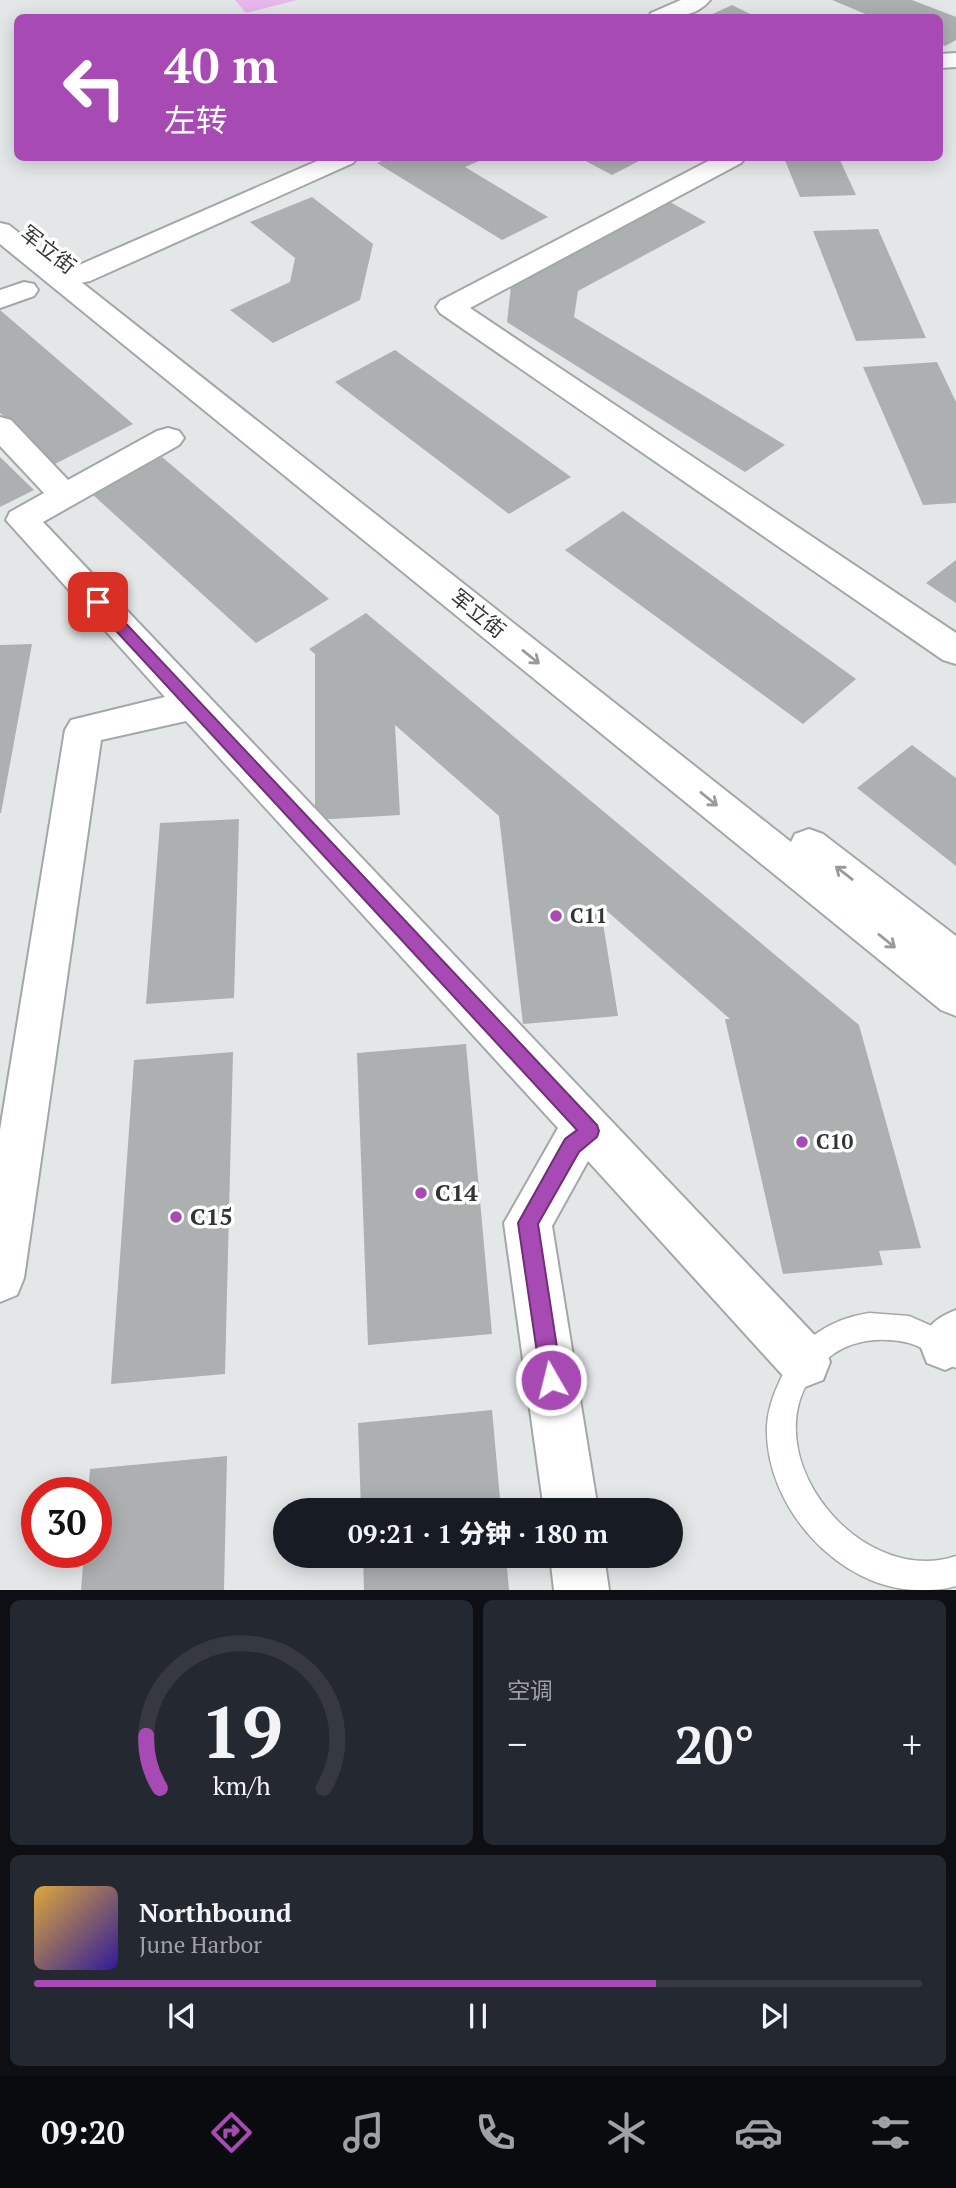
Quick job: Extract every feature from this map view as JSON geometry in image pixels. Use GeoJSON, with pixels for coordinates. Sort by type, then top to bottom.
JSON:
{"type":"FeatureCollection","features":[{"type":"Feature","properties":{"kind":"street"},"geometry":{"type":"LineString","coordinates":[[668,14],[699,0]]}},
{"type":"Feature","properties":{"kind":"street"},"geometry":{"type":"LineString","coordinates":[[80,275],[337,161]]}},
{"type":"Feature","properties":{"kind":"street"},"geometry":{"type":"LineString","coordinates":[[726,161],[450,307],[956,651]]}},
{"type":"Feature","properties":{"kind":"street","name":"军立街"},"geometry":{"type":"LineString","coordinates":[[0,212],[956,960]]}},
{"type":"Feature","properties":{"kind":"street","name":"军立街"},"geometry":{"type":"LineString","coordinates":[[0,231],[956,996]]}},
{"type":"Feature","properties":{"kind":"street"},"geometry":{"type":"LineString","coordinates":[[0,427],[65,496]]}},
{"type":"Feature","properties":{"kind":"street"},"geometry":{"type":"LineString","coordinates":[[168,438],[11,527],[193,705],[805,1362]]}},
{"type":"Feature","properties":{"kind":"street"},"geometry":{"type":"LineString","coordinates":[[0,1278],[84,730],[193,705]]}},
{"type":"Feature","properties":{"kind":"street"},"geometry":{"type":"LineString","coordinates":[[569,1498],[528,1223],[572,1145],[590,1131]]}},
{"type":"Feature","properties":{"kind":"street"},"geometry":{"type":"LineString","coordinates":[[579,1568],[582,1590]]}},
{"type":"Feature","properties":{"kind":"lane"},"geometry":{"type":"LineString","coordinates":[[952,1345],[910,1330],[874,1325],[840,1333],[812,1352],[805,1362],[792,1381],[782,1417],[784,1457],[799,1498],[825,1534],[861,1563],[903,1577],[944,1577],[956,1571]]}},
{"type":"Feature","properties":{"kind":"shaded area"},"geometry":{"type":"Polygon","coordinates":[[[235,0],[297,0],[246,13],[235,0]]]}},
{"type":"Feature","properties":{"kind":"building"},"geometry":{"type":"Polygon","coordinates":[[[832,0],[912,0],[956,17],[956,40],[943,45],[943,14],[865,14],[832,0]]]}},
{"type":"Feature","properties":{"kind":"building"},"geometry":{"type":"Polygon","coordinates":[[[732,5],[750,14],[713,14],[732,5]]]}},
{"type":"Feature","properties":{"kind":"building"},"geometry":{"type":"Polygon","coordinates":[[[479,161],[465,167],[548,217],[502,240],[377,163],[479,161]]]}},
{"type":"Feature","properties":{"kind":"building"},"geometry":{"type":"Polygon","coordinates":[[[586,161],[639,161],[612,175],[586,161]]]}},
{"type":"Feature","properties":{"kind":"building"},"geometry":{"type":"Polygon","coordinates":[[[785,161],[840,161],[856,195],[800,197],[785,161]]]}},
{"type":"Feature","properties":{"kind":"building"},"geometry":{"type":"Polygon","coordinates":[[[312,197],[373,244],[360,300],[273,343],[230,310],[290,282],[295,258],[250,222],[312,197]]]}},
{"type":"Feature","properties":{"kind":"building"},"geometry":{"type":"Polygon","coordinates":[[[670,202],[706,222],[578,291],[574,317],[785,445],[745,472],[507,322],[511,286],[670,202]]]}},
{"type":"Feature","properties":{"kind":"building"},"geometry":{"type":"Polygon","coordinates":[[[878,229],[926,338],[856,341],[813,231],[878,229]]]}},
{"type":"Feature","properties":{"kind":"building"},"geometry":{"type":"Polygon","coordinates":[[[0,310],[133,424],[55,464],[0,413],[0,310]]]}},
{"type":"Feature","properties":{"kind":"building"},"geometry":{"type":"Polygon","coordinates":[[[395,350],[571,477],[509,514],[335,382],[395,350]]]}},
{"type":"Feature","properties":{"kind":"building"},"geometry":{"type":"Polygon","coordinates":[[[937,362],[956,402],[956,503],[923,505],[863,367],[937,362]]]}},
{"type":"Feature","properties":{"kind":"building"},"geometry":{"type":"Polygon","coordinates":[[[0,457],[34,490],[0,507],[0,457]]]}},
{"type":"Feature","properties":{"kind":"building"},"geometry":{"type":"Polygon","coordinates":[[[162,457],[329,599],[256,643],[92,494],[162,457]]]}},
{"type":"Feature","properties":{"kind":"building"},"geometry":{"type":"Polygon","coordinates":[[[623,511],[856,679],[803,724],[565,550],[623,511]]]}},
{"type":"Feature","properties":{"kind":"building"},"geometry":{"type":"Polygon","coordinates":[[[956,560],[956,603],[926,583],[956,560]]]}},
{"type":"Feature","properties":{"kind":"building"},"geometry":{"type":"Polygon","coordinates":[[[366,613],[859,1025],[921,1248],[879,1251],[883,1265],[783,1274],[725,1019],[730,1019],[600,905],[618,1016],[523,1024],[499,816],[395,725],[400,815],[315,820],[315,654],[309,649],[366,613]]]}},
{"type":"Feature","properties":{"kind":"building"},"geometry":{"type":"Polygon","coordinates":[[[32,644],[1,813],[0,813],[0,645],[32,644]]]}},
{"type":"Feature","properties":{"kind":"building"},"geometry":{"type":"Polygon","coordinates":[[[912,745],[956,778],[956,866],[857,788],[912,745]]]}},
{"type":"Feature","properties":{"kind":"building"},"geometry":{"type":"Polygon","coordinates":[[[239,819],[234,998],[146,1004],[160,823],[239,819]]]}},
{"type":"Feature","properties":{"kind":"building","name":"C14"},"geometry":{"type":"Polygon","coordinates":[[[466,1044],[492,1334],[368,1345],[357,1053],[466,1044]]]}},
{"type":"Feature","properties":{"kind":"building","name":"C15"},"geometry":{"type":"Polygon","coordinates":[[[233,1052],[225,1374],[111,1384],[134,1060],[233,1052]]]}},
{"type":"Feature","properties":{"kind":"building"},"geometry":{"type":"Polygon","coordinates":[[[492,1410],[500,1498],[361,1498],[358,1423],[492,1410]]]}},
{"type":"Feature","properties":{"kind":"building"},"geometry":{"type":"Polygon","coordinates":[[[227,1456],[224,1590],[81,1590],[83,1568],[112,1568],[112,1477],[89,1477],[90,1469],[227,1456]]]}},
{"type":"Feature","properties":{"kind":"building"},"geometry":{"type":"Polygon","coordinates":[[[363,1568],[507,1568],[509,1590],[364,1590],[363,1568]]]}},
{"type":"Feature","properties":{"kind":"place","name":"C11"},"geometry":{"type":"Point","coordinates":[556,916]}},
{"type":"Feature","properties":{"kind":"place","name":"C10"},"geometry":{"type":"Point","coordinates":[802,1142]}},
{"type":"Feature","properties":{"kind":"place","name":"C14"},"geometry":{"type":"Point","coordinates":[421,1193]}},
{"type":"Feature","properties":{"kind":"place","name":"C15"},"geometry":{"type":"Point","coordinates":[176,1217]}},
{"type":"Feature","properties":{"kind":"route"},"geometry":{"type":"LineString","coordinates":[[98,602],[590,1131],[572,1145],[528,1223],[551,1380]]}}]}
